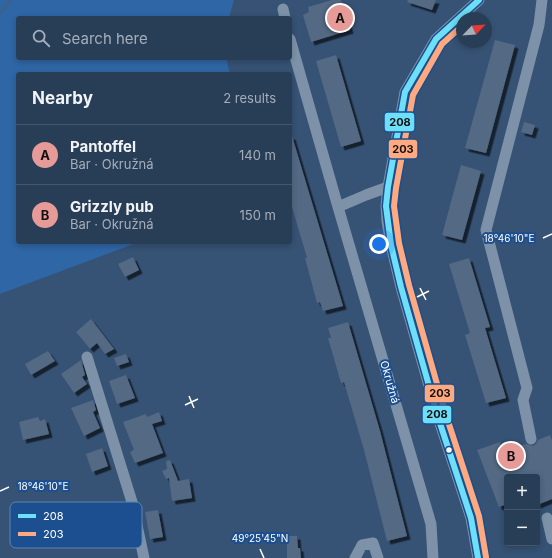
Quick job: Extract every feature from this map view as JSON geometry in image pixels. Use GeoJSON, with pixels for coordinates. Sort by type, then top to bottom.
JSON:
{"type":"FeatureCollection","features":[{"type":"Feature","properties":{"kind":"street"},"geometry":{"type":"LineString","coordinates":[[478,558],[471,518],[437,414],[401,287],[387,221],[388,187],[405,92],[436,39],[479,0]]}},
{"type":"Feature","properties":{"kind":"street"},"geometry":{"type":"LineString","coordinates":[[531,439],[523,400],[527,388],[486,230],[539,25],[542,0]]}},
{"type":"Feature","properties":{"kind":"street","name":"Okružná"},"geometry":{"type":"LineString","coordinates":[[292,46],[431,524],[433,558]]}},
{"type":"Feature","properties":{"kind":"street"},"geometry":{"type":"LineString","coordinates":[[338,207],[388,187]]}},
{"type":"Feature","properties":{"kind":"street"},"geometry":{"type":"LineString","coordinates":[[87,357],[132,502]]}},
{"type":"Feature","properties":{"kind":"street"},"geometry":{"type":"LineString","coordinates":[[547,518],[552,539]]}},
{"type":"Feature","properties":{"kind":"street"},"geometry":{"type":"LineString","coordinates":[[355,558],[362,545],[373,543],[378,558]]}},
{"type":"Feature","properties":{"kind":"street"},"geometry":{"type":"LineString","coordinates":[[142,548],[144,558]]}},
{"type":"Feature","properties":{"kind":"shaded area"},"geometry":{"type":"Polygon","coordinates":[[[0,0],[234,0],[230,16],[16,16],[16,60],[226,60],[230,72],[16,72],[16,244],[134,244],[0,294],[0,0]]]}},
{"type":"Feature","properties":{"kind":"building"},"geometry":{"type":"Polygon","coordinates":[[[332,0],[341,0],[350,30],[311,42],[303,15],[309,12],[308,7],[332,0]]]}},
{"type":"Feature","properties":{"kind":"building"},"geometry":{"type":"Polygon","coordinates":[[[408,0],[436,0],[432,10],[407,2],[408,0]]]}},
{"type":"Feature","properties":{"kind":"building"},"geometry":{"type":"Polygon","coordinates":[[[495,40],[515,45],[486,153],[465,148],[495,40]]]}},
{"type":"Feature","properties":{"kind":"building"},"geometry":{"type":"Polygon","coordinates":[[[336,55],[361,141],[341,147],[316,61],[336,55]]]}},
{"type":"Feature","properties":{"kind":"building"},"geometry":{"type":"Polygon","coordinates":[[[524,122],[535,125],[532,135],[521,132],[524,122]]]}},
{"type":"Feature","properties":{"kind":"building"},"geometry":{"type":"Polygon","coordinates":[[[292,136],[343,306],[323,311],[320,302],[317,303],[305,258],[307,258],[292,207],[292,136]]]}},
{"type":"Feature","properties":{"kind":"building"},"geometry":{"type":"Polygon","coordinates":[[[461,165],[481,171],[462,240],[442,235],[461,165]]]}},
{"type":"Feature","properties":{"kind":"building"},"geometry":{"type":"Polygon","coordinates":[[[133,257],[139,270],[125,277],[118,264],[133,257]]]}},
{"type":"Feature","properties":{"kind":"building"},"geometry":{"type":"Polygon","coordinates":[[[469,258],[490,327],[485,328],[506,398],[486,403],[465,335],[470,333],[449,264],[469,258]]]}},
{"type":"Feature","properties":{"kind":"building"},"geometry":{"type":"Polygon","coordinates":[[[91,319],[114,349],[105,354],[97,343],[90,349],[76,332],[91,319]]]}},
{"type":"Feature","properties":{"kind":"building"},"geometry":{"type":"Polygon","coordinates":[[[348,322],[380,431],[407,536],[387,541],[364,450],[344,382],[341,383],[328,338],[331,338],[328,328],[348,322]]]}},
{"type":"Feature","properties":{"kind":"building"},"geometry":{"type":"Polygon","coordinates":[[[48,351],[55,361],[31,375],[25,364],[48,351]]]}},
{"type":"Feature","properties":{"kind":"building"},"geometry":{"type":"Polygon","coordinates":[[[126,354],[129,362],[117,366],[114,358],[126,354]]]}},
{"type":"Feature","properties":{"kind":"building"},"geometry":{"type":"Polygon","coordinates":[[[81,360],[85,375],[82,377],[87,384],[74,393],[61,374],[81,360]]]}},
{"type":"Feature","properties":{"kind":"building"},"geometry":{"type":"Polygon","coordinates":[[[126,375],[135,398],[117,404],[109,381],[126,375]]]}},
{"type":"Feature","properties":{"kind":"building"},"geometry":{"type":"Polygon","coordinates":[[[93,400],[96,410],[93,412],[100,428],[84,436],[71,408],[93,400]]]}},
{"type":"Feature","properties":{"kind":"building"},"geometry":{"type":"Polygon","coordinates":[[[159,412],[162,421],[152,424],[163,453],[135,463],[130,452],[134,450],[123,422],[146,414],[147,417],[159,412]]]}},
{"type":"Feature","properties":{"kind":"building"},"geometry":{"type":"Polygon","coordinates":[[[38,417],[40,421],[45,419],[49,434],[23,440],[19,422],[38,417]]]}},
{"type":"Feature","properties":{"kind":"building"},"geometry":{"type":"Polygon","coordinates":[[[550,435],[552,440],[552,499],[540,504],[540,474],[504,474],[504,505],[499,507],[477,450],[500,442],[503,452],[527,444],[533,446],[538,440],[550,435]]]}},
{"type":"Feature","properties":{"kind":"building"},"geometry":{"type":"Polygon","coordinates":[[[102,448],[108,466],[92,472],[86,454],[102,448]]]}},
{"type":"Feature","properties":{"kind":"building"},"geometry":{"type":"Polygon","coordinates":[[[170,460],[178,481],[189,479],[192,498],[172,501],[169,478],[166,479],[162,471],[167,469],[166,461],[170,460]]]}},
{"type":"Feature","properties":{"kind":"building"},"geometry":{"type":"Polygon","coordinates":[[[158,510],[163,537],[150,539],[145,512],[158,510]]]}},
{"type":"Feature","properties":{"kind":"building"},"geometry":{"type":"Polygon","coordinates":[[[287,536],[297,536],[301,558],[287,558],[287,536]]]}},
{"type":"Feature","properties":{"kind":"waterway"},"geometry":{"type":"LineString","coordinates":[[0,13],[11,0]]}},
{"type":"Feature","properties":{"kind":"transit line","name":"208"},"geometry":{"type":"LineString","coordinates":[[478,558],[471,518],[437,414],[401,287],[391,245],[386,206],[405,92],[436,39],[479,0]]}},
{"type":"Feature","properties":{"kind":"transit line","name":"203"},"geometry":{"type":"LineString","coordinates":[[456,31],[442,44],[413,95],[394,206],[399,243],[409,285],[445,412],[479,516],[486,557]]}},
{"type":"Feature","properties":{"kind":"place","name":"Pantoffel"},"geometry":{"type":"Point","coordinates":[340,18]}},
{"type":"Feature","properties":{"kind":"place","name":"Grizzly pub"},"geometry":{"type":"Point","coordinates":[511,456]}}]}
